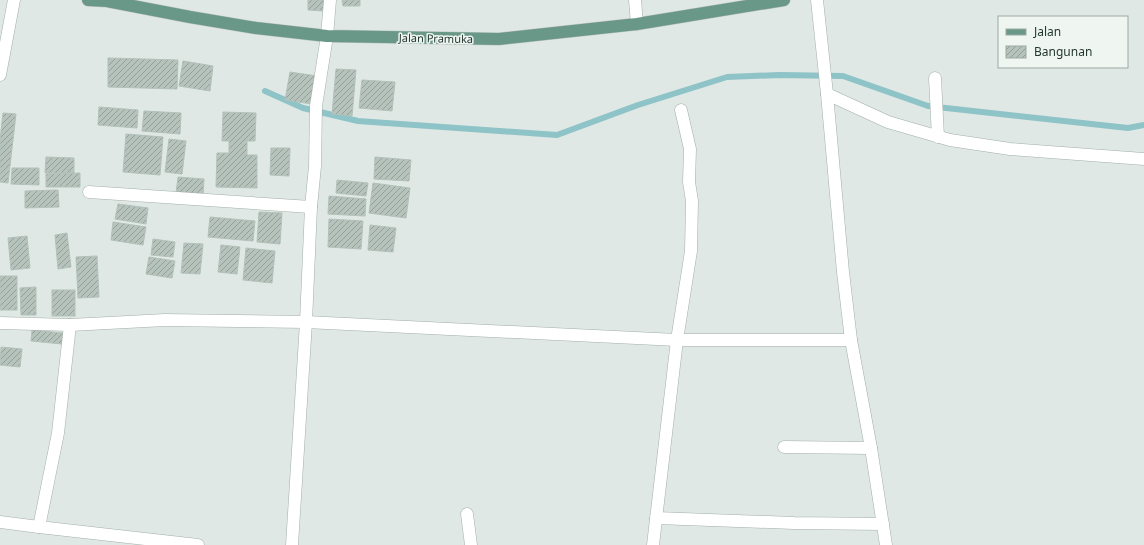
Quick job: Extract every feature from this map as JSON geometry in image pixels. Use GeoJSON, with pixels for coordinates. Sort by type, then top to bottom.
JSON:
{"type":"FeatureCollection","features":[{"type":"Feature","properties":{"kind":"main road","name":"Jalan Pramuka"},"geometry":{"type":"LineString","coordinates":[[88,0],[107,1],[256,28],[327,36],[499,39],[637,24],[784,0]]}},
{"type":"Feature","properties":{"kind":"street"},"geometry":{"type":"LineString","coordinates":[[0,75],[14,0]]}},
{"type":"Feature","properties":{"kind":"street"},"geometry":{"type":"LineString","coordinates":[[292,545],[306,322],[311,207],[315,166],[314,130],[316,106],[327,36],[330,0]]}},
{"type":"Feature","properties":{"kind":"street"},"geometry":{"type":"LineString","coordinates":[[635,0],[637,24]]}},
{"type":"Feature","properties":{"kind":"street"},"geometry":{"type":"LineString","coordinates":[[817,0],[851,340],[871,448],[886,545]]}},
{"type":"Feature","properties":{"kind":"street"},"geometry":{"type":"LineString","coordinates":[[935,78],[938,137]]}},
{"type":"Feature","properties":{"kind":"street"},"geometry":{"type":"LineString","coordinates":[[827,94],[888,122],[950,140],[1010,149],[1144,159]]}},
{"type":"Feature","properties":{"kind":"street"},"geometry":{"type":"LineString","coordinates":[[653,545],[678,340],[691,251],[692,201],[690,182],[690,149],[681,110]]}},
{"type":"Feature","properties":{"kind":"street"},"geometry":{"type":"LineString","coordinates":[[89,192],[311,207]]}},
{"type":"Feature","properties":{"kind":"street"},"geometry":{"type":"LineString","coordinates":[[0,323],[70,325],[165,320],[306,322],[678,340],[851,340]]}},
{"type":"Feature","properties":{"kind":"street"},"geometry":{"type":"LineString","coordinates":[[38,527],[58,433],[70,325]]}},
{"type":"Feature","properties":{"kind":"street"},"geometry":{"type":"LineString","coordinates":[[784,447],[871,448]]}},
{"type":"Feature","properties":{"kind":"street"},"geometry":{"type":"LineString","coordinates":[[467,514],[471,545]]}},
{"type":"Feature","properties":{"kind":"street"},"geometry":{"type":"LineString","coordinates":[[656,518],[794,523],[883,524]]}},
{"type":"Feature","properties":{"kind":"street"},"geometry":{"type":"LineString","coordinates":[[0,522],[198,545]]}},
{"type":"Feature","properties":{"kind":"building"},"geometry":{"type":"Polygon","coordinates":[[[308,0],[324,0],[324,11],[308,10],[308,0]]]}},
{"type":"Feature","properties":{"kind":"building"},"geometry":{"type":"Polygon","coordinates":[[[342,0],[360,0],[360,6],[343,6],[342,0]]]}},
{"type":"Feature","properties":{"kind":"building"},"geometry":{"type":"Polygon","coordinates":[[[108,58],[178,60],[177,89],[108,87],[108,58]]]}},
{"type":"Feature","properties":{"kind":"building"},"geometry":{"type":"Polygon","coordinates":[[[183,61],[213,66],[210,91],[179,86],[183,61]]]}},
{"type":"Feature","properties":{"kind":"building"},"geometry":{"type":"Polygon","coordinates":[[[336,69],[356,70],[352,116],[332,114],[336,69]]]}},
{"type":"Feature","properties":{"kind":"building"},"geometry":{"type":"Polygon","coordinates":[[[290,72],[317,76],[312,104],[285,100],[290,72]]]}},
{"type":"Feature","properties":{"kind":"building"},"geometry":{"type":"Polygon","coordinates":[[[362,80],[395,82],[392,111],[359,108],[362,80]]]}},
{"type":"Feature","properties":{"kind":"building"},"geometry":{"type":"Polygon","coordinates":[[[99,107],[138,110],[137,128],[98,125],[99,107]]]}},
{"type":"Feature","properties":{"kind":"building"},"geometry":{"type":"Polygon","coordinates":[[[144,111],[181,113],[180,134],[142,131],[144,111]]]}},
{"type":"Feature","properties":{"kind":"building"},"geometry":{"type":"Polygon","coordinates":[[[223,112],[256,113],[255,141],[247,141],[247,155],[257,155],[257,188],[216,187],[217,153],[229,153],[229,141],[222,141],[223,112]]]}},
{"type":"Feature","properties":{"kind":"building"},"geometry":{"type":"Polygon","coordinates":[[[3,113],[16,114],[8,183],[0,182],[0,140],[3,113]]]}},
{"type":"Feature","properties":{"kind":"building"},"geometry":{"type":"Polygon","coordinates":[[[126,134],[163,137],[160,175],[123,172],[126,134]]]}},
{"type":"Feature","properties":{"kind":"building"},"geometry":{"type":"Polygon","coordinates":[[[169,139],[186,141],[182,174],[165,172],[169,139]]]}},
{"type":"Feature","properties":{"kind":"building"},"geometry":{"type":"Polygon","coordinates":[[[271,148],[290,148],[289,176],[270,175],[271,148]]]}},
{"type":"Feature","properties":{"kind":"building"},"geometry":{"type":"Polygon","coordinates":[[[46,157],[74,158],[74,173],[45,173],[46,157]]]}},
{"type":"Feature","properties":{"kind":"building"},"geometry":{"type":"Polygon","coordinates":[[[375,157],[411,160],[409,181],[374,179],[375,157]]]}},
{"type":"Feature","properties":{"kind":"building"},"geometry":{"type":"Polygon","coordinates":[[[12,168],[39,168],[39,185],[11,184],[12,168]]]}},
{"type":"Feature","properties":{"kind":"building"},"geometry":{"type":"Polygon","coordinates":[[[80,173],[80,187],[46,187],[46,174],[80,173]]]}},
{"type":"Feature","properties":{"kind":"building"},"geometry":{"type":"Polygon","coordinates":[[[178,177],[204,179],[203,195],[176,193],[178,177]]]}},
{"type":"Feature","properties":{"kind":"building"},"geometry":{"type":"Polygon","coordinates":[[[337,180],[368,183],[366,196],[336,193],[337,180]]]}},
{"type":"Feature","properties":{"kind":"building"},"geometry":{"type":"Polygon","coordinates":[[[373,183],[410,188],[406,218],[369,213],[373,183]]]}},
{"type":"Feature","properties":{"kind":"building"},"geometry":{"type":"Polygon","coordinates":[[[58,190],[59,207],[25,208],[25,191],[58,190]]]}},
{"type":"Feature","properties":{"kind":"building"},"geometry":{"type":"Polygon","coordinates":[[[329,196],[366,199],[365,216],[328,214],[329,196]]]}},
{"type":"Feature","properties":{"kind":"building"},"geometry":{"type":"Polygon","coordinates":[[[118,204],[148,208],[146,224],[115,219],[118,204]]]}},
{"type":"Feature","properties":{"kind":"building"},"geometry":{"type":"Polygon","coordinates":[[[259,212],[282,213],[280,244],[257,242],[259,212]]]}},
{"type":"Feature","properties":{"kind":"building"},"geometry":{"type":"Polygon","coordinates":[[[210,217],[255,221],[253,241],[208,237],[210,217]]]}},
{"type":"Feature","properties":{"kind":"building"},"geometry":{"type":"Polygon","coordinates":[[[329,219],[363,221],[361,249],[328,247],[329,219]]]}},
{"type":"Feature","properties":{"kind":"building"},"geometry":{"type":"Polygon","coordinates":[[[113,222],[146,227],[143,245],[111,240],[113,222]]]}},
{"type":"Feature","properties":{"kind":"building"},"geometry":{"type":"Polygon","coordinates":[[[370,225],[396,228],[393,252],[368,250],[370,225]]]}},
{"type":"Feature","properties":{"kind":"building"},"geometry":{"type":"Polygon","coordinates":[[[67,233],[71,267],[58,269],[55,235],[67,233]]]}},
{"type":"Feature","properties":{"kind":"building"},"geometry":{"type":"Polygon","coordinates":[[[27,236],[30,268],[11,270],[8,238],[27,236]]]}},
{"type":"Feature","properties":{"kind":"building"},"geometry":{"type":"Polygon","coordinates":[[[153,239],[175,242],[173,257],[151,255],[153,239]]]}},
{"type":"Feature","properties":{"kind":"building"},"geometry":{"type":"Polygon","coordinates":[[[184,243],[203,244],[200,274],[181,273],[184,243]]]}},
{"type":"Feature","properties":{"kind":"building"},"geometry":{"type":"Polygon","coordinates":[[[221,245],[240,247],[237,274],[218,272],[221,245]]]}},
{"type":"Feature","properties":{"kind":"building"},"geometry":{"type":"Polygon","coordinates":[[[246,248],[275,251],[272,283],[243,280],[246,248]]]}},
{"type":"Feature","properties":{"kind":"building"},"geometry":{"type":"Polygon","coordinates":[[[97,256],[99,297],[78,298],[76,257],[97,256]]]}},
{"type":"Feature","properties":{"kind":"building"},"geometry":{"type":"Polygon","coordinates":[[[149,257],[175,261],[172,278],[146,274],[149,257]]]}},
{"type":"Feature","properties":{"kind":"building"},"geometry":{"type":"Polygon","coordinates":[[[0,276],[17,276],[17,310],[0,310],[0,276]]]}},
{"type":"Feature","properties":{"kind":"building"},"geometry":{"type":"Polygon","coordinates":[[[36,287],[36,315],[21,315],[20,288],[36,287]]]}},
{"type":"Feature","properties":{"kind":"building"},"geometry":{"type":"Polygon","coordinates":[[[52,290],[75,290],[75,316],[52,316],[52,290]]]}},
{"type":"Feature","properties":{"kind":"building"},"geometry":{"type":"Polygon","coordinates":[[[32,330],[63,333],[62,344],[31,341],[32,330]]]}},
{"type":"Feature","properties":{"kind":"building"},"geometry":{"type":"Polygon","coordinates":[[[1,347],[22,349],[20,367],[0,365],[1,347]]]}},
{"type":"Feature","properties":{"kind":"waterway"},"geometry":{"type":"LineString","coordinates":[[265,91],[303,108],[358,121],[557,135],[638,105],[727,77],[779,75],[843,76],[928,106],[1128,128],[1144,125]]}}]}
